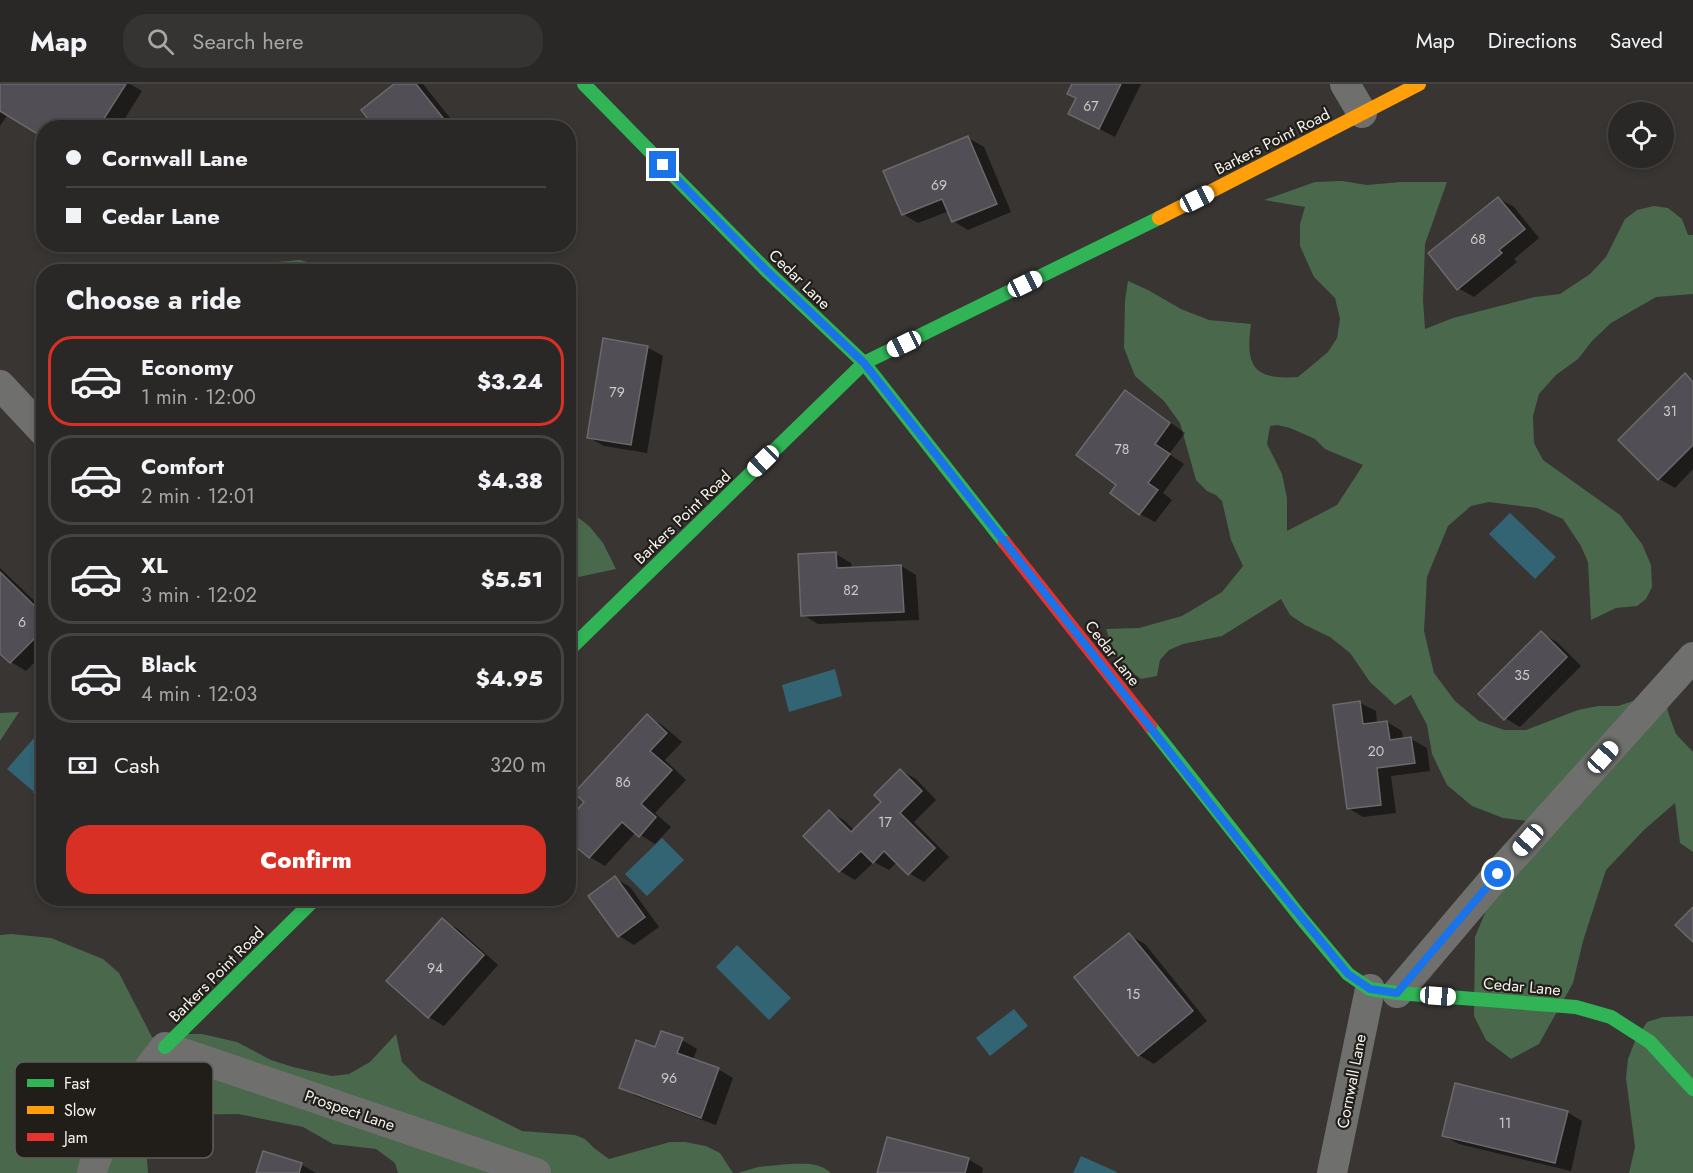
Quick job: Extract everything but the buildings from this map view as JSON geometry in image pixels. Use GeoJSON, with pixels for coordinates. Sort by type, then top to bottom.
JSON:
{"type":"FeatureCollection","features":[{"type":"Feature","properties":{"kind":"street","name":"Cedar Lane"},"geometry":{"type":"LineString","coordinates":[[584,84],[768,272],[864,363],[1302,919],[1348,974],[1383,991],[1576,1007],[1611,1017],[1650,1042],[1693,1089]]}},
{"type":"Feature","properties":{"kind":"street"},"geometry":{"type":"LineString","coordinates":[[1345,84],[1362,113]]}},
{"type":"Feature","properties":{"kind":"street","name":"Barkers Point Road"},"geometry":{"type":"LineString","coordinates":[[576,643],[864,363],[1155,220],[1419,84]]}},
{"type":"Feature","properties":{"kind":"street"},"geometry":{"type":"LineString","coordinates":[[0,385],[36,423]]}},
{"type":"Feature","properties":{"kind":"street","name":"Cornwall Lane"},"geometry":{"type":"LineString","coordinates":[[1332,1173],[1383,991],[1498,874],[1693,657]]}},
{"type":"Feature","properties":{"kind":"street","name":"Barkers Point Road"},"geometry":{"type":"LineString","coordinates":[[165,1047],[308,906]]}},
{"type":"Feature","properties":{"kind":"street"},"geometry":{"type":"LineString","coordinates":[[153,1062],[165,1047]]}},
{"type":"Feature","properties":{"kind":"street","name":"Prospect Lane"},"geometry":{"type":"LineString","coordinates":[[165,1047],[209,1062]]}},
{"type":"Feature","properties":{"kind":"street","name":"Prospect Lane"},"geometry":{"type":"LineString","coordinates":[[213,1063],[536,1173]]}},
{"type":"Feature","properties":{"kind":"street"},"geometry":{"type":"LineString","coordinates":[[92,1173],[98,1158]]}},
{"type":"Feature","properties":{"kind":"green space"},"geometry":{"type":"Polygon","coordinates":[[[1342,181],[1367,185],[1447,182],[1425,244],[1423,300],[1425,329],[1453,318],[1535,297],[1560,294],[1590,274],[1606,257],[1625,219],[1637,210],[1654,206],[1668,208],[1682,219],[1688,235],[1693,235],[1693,294],[1656,297],[1611,323],[1592,341],[1578,359],[1556,375],[1539,394],[1533,416],[1534,443],[1543,460],[1620,515],[1642,544],[1651,565],[1652,587],[1646,599],[1637,606],[1616,608],[1591,620],[1588,562],[1581,546],[1563,519],[1537,508],[1489,502],[1471,506],[1448,526],[1427,577],[1424,631],[1434,673],[1455,701],[1479,721],[1504,730],[1526,730],[1578,710],[1598,706],[1618,706],[1663,691],[1676,734],[1693,752],[1693,852],[1680,843],[1675,803],[1644,830],[1606,870],[1583,941],[1573,983],[1539,1044],[1511,1059],[1486,1040],[1474,1016],[1475,937],[1485,913],[1544,823],[1503,818],[1472,806],[1447,785],[1432,754],[1427,725],[1411,695],[1395,705],[1370,682],[1350,653],[1330,637],[1290,615],[1281,599],[1222,636],[1183,644],[1169,650],[1160,660],[1157,676],[1141,679],[1118,657],[1106,629],[1139,628],[1182,616],[1222,592],[1243,566],[1231,540],[1222,501],[1196,480],[1180,423],[1164,401],[1135,376],[1124,348],[1125,300],[1128,281],[1181,309],[1209,320],[1251,324],[1250,351],[1256,368],[1271,376],[1298,377],[1328,352],[1337,338],[1340,319],[1335,298],[1314,277],[1300,246],[1300,224],[1305,207],[1264,200],[1315,182],[1342,181]],[[1270,426],[1267,444],[1282,474],[1287,498],[1287,531],[1337,505],[1363,465],[1325,449],[1315,439],[1290,428],[1270,426]]]}},
{"type":"Feature","properties":{"kind":"green space"},"geometry":{"type":"Polygon","coordinates":[[[300,260],[315,264],[272,264],[300,260]]]}},
{"type":"Feature","properties":{"kind":"green space"},"geometry":{"type":"Polygon","coordinates":[[[576,516],[590,527],[603,543],[616,569],[576,578],[576,516]]]}},
{"type":"Feature","properties":{"kind":"green space"},"geometry":{"type":"Polygon","coordinates":[[[19,712],[0,741],[0,713],[19,712]]]}},
{"type":"Feature","properties":{"kind":"green space"},"geometry":{"type":"Polygon","coordinates":[[[0,935],[51,938],[103,959],[119,973],[152,1037],[164,1039],[184,1034],[202,1034],[237,1042],[271,1060],[332,1076],[349,1074],[370,1062],[396,1034],[402,1062],[420,1080],[522,1131],[575,1135],[585,1139],[609,1159],[670,1142],[706,1146],[720,1153],[733,1173],[398,1173],[395,1163],[376,1149],[333,1144],[303,1127],[238,1114],[213,1114],[213,1062],[15,1062],[15,1158],[147,1158],[148,1173],[0,1173],[0,935]]]}},
{"type":"Feature","properties":{"kind":"green space"},"geometry":{"type":"Polygon","coordinates":[[[1693,1016],[1693,1173],[1629,1173],[1635,1147],[1626,1078],[1628,1059],[1635,1041],[1647,1022],[1663,1017],[1693,1016]]]}},
{"type":"Feature","properties":{"kind":"green space"},"geometry":{"type":"Polygon","coordinates":[[[789,1164],[816,1165],[831,1173],[738,1173],[758,1167],[789,1164]]]}},
{"type":"Feature","properties":{"kind":"water"},"geometry":{"type":"Polygon","coordinates":[[[1510,513],[1556,557],[1535,579],[1489,534],[1510,513]]]}},
{"type":"Feature","properties":{"kind":"water"},"geometry":{"type":"Polygon","coordinates":[[[835,669],[842,696],[789,712],[782,685],[835,669]]]}},
{"type":"Feature","properties":{"kind":"water"},"geometry":{"type":"Polygon","coordinates":[[[36,736],[36,788],[33,791],[7,769],[36,736]]]}},
{"type":"Feature","properties":{"kind":"water"},"geometry":{"type":"Polygon","coordinates":[[[662,838],[684,860],[647,896],[625,874],[662,838]]]}},
{"type":"Feature","properties":{"kind":"water"},"geometry":{"type":"Polygon","coordinates":[[[737,945],[791,998],[769,1020],[716,967],[737,945]]]}},
{"type":"Feature","properties":{"kind":"water"},"geometry":{"type":"Polygon","coordinates":[[[1014,1009],[1028,1026],[990,1056],[976,1038],[1014,1009]]]}},
{"type":"Feature","properties":{"kind":"water"},"geometry":{"type":"Polygon","coordinates":[[[1081,1156],[1117,1172],[1117,1173],[1073,1173],[1081,1156]]]}},
{"type":"Feature","properties":{"kind":"traffic: fast"},"geometry":{"type":"LineString","coordinates":[[584,84],[768,272],[864,363],[1005,543]]}},
{"type":"Feature","properties":{"kind":"traffic: fast"},"geometry":{"type":"LineString","coordinates":[[576,643],[864,363],[1159,218]]}},
{"type":"Feature","properties":{"kind":"traffic: fast"},"geometry":{"type":"LineString","coordinates":[[1150,726],[1348,974],[1370,989],[1576,1007],[1611,1017],[1650,1042],[1693,1089]]}},
{"type":"Feature","properties":{"kind":"traffic: fast"},"geometry":{"type":"LineString","coordinates":[[165,1047],[308,906]]}},
{"type":"Feature","properties":{"kind":"traffic: slow"},"geometry":{"type":"LineString","coordinates":[[1159,218],[1419,84]]}},
{"type":"Feature","properties":{"kind":"traffic: jam"},"geometry":{"type":"LineString","coordinates":[[1005,543],[1150,726]]}},
{"type":"Feature","properties":{"kind":"route"},"geometry":{"type":"LineString","coordinates":[[663,165],[768,272],[864,363],[1260,867],[1348,974],[1370,989],[1397,993],[1498,874]]}}]}
